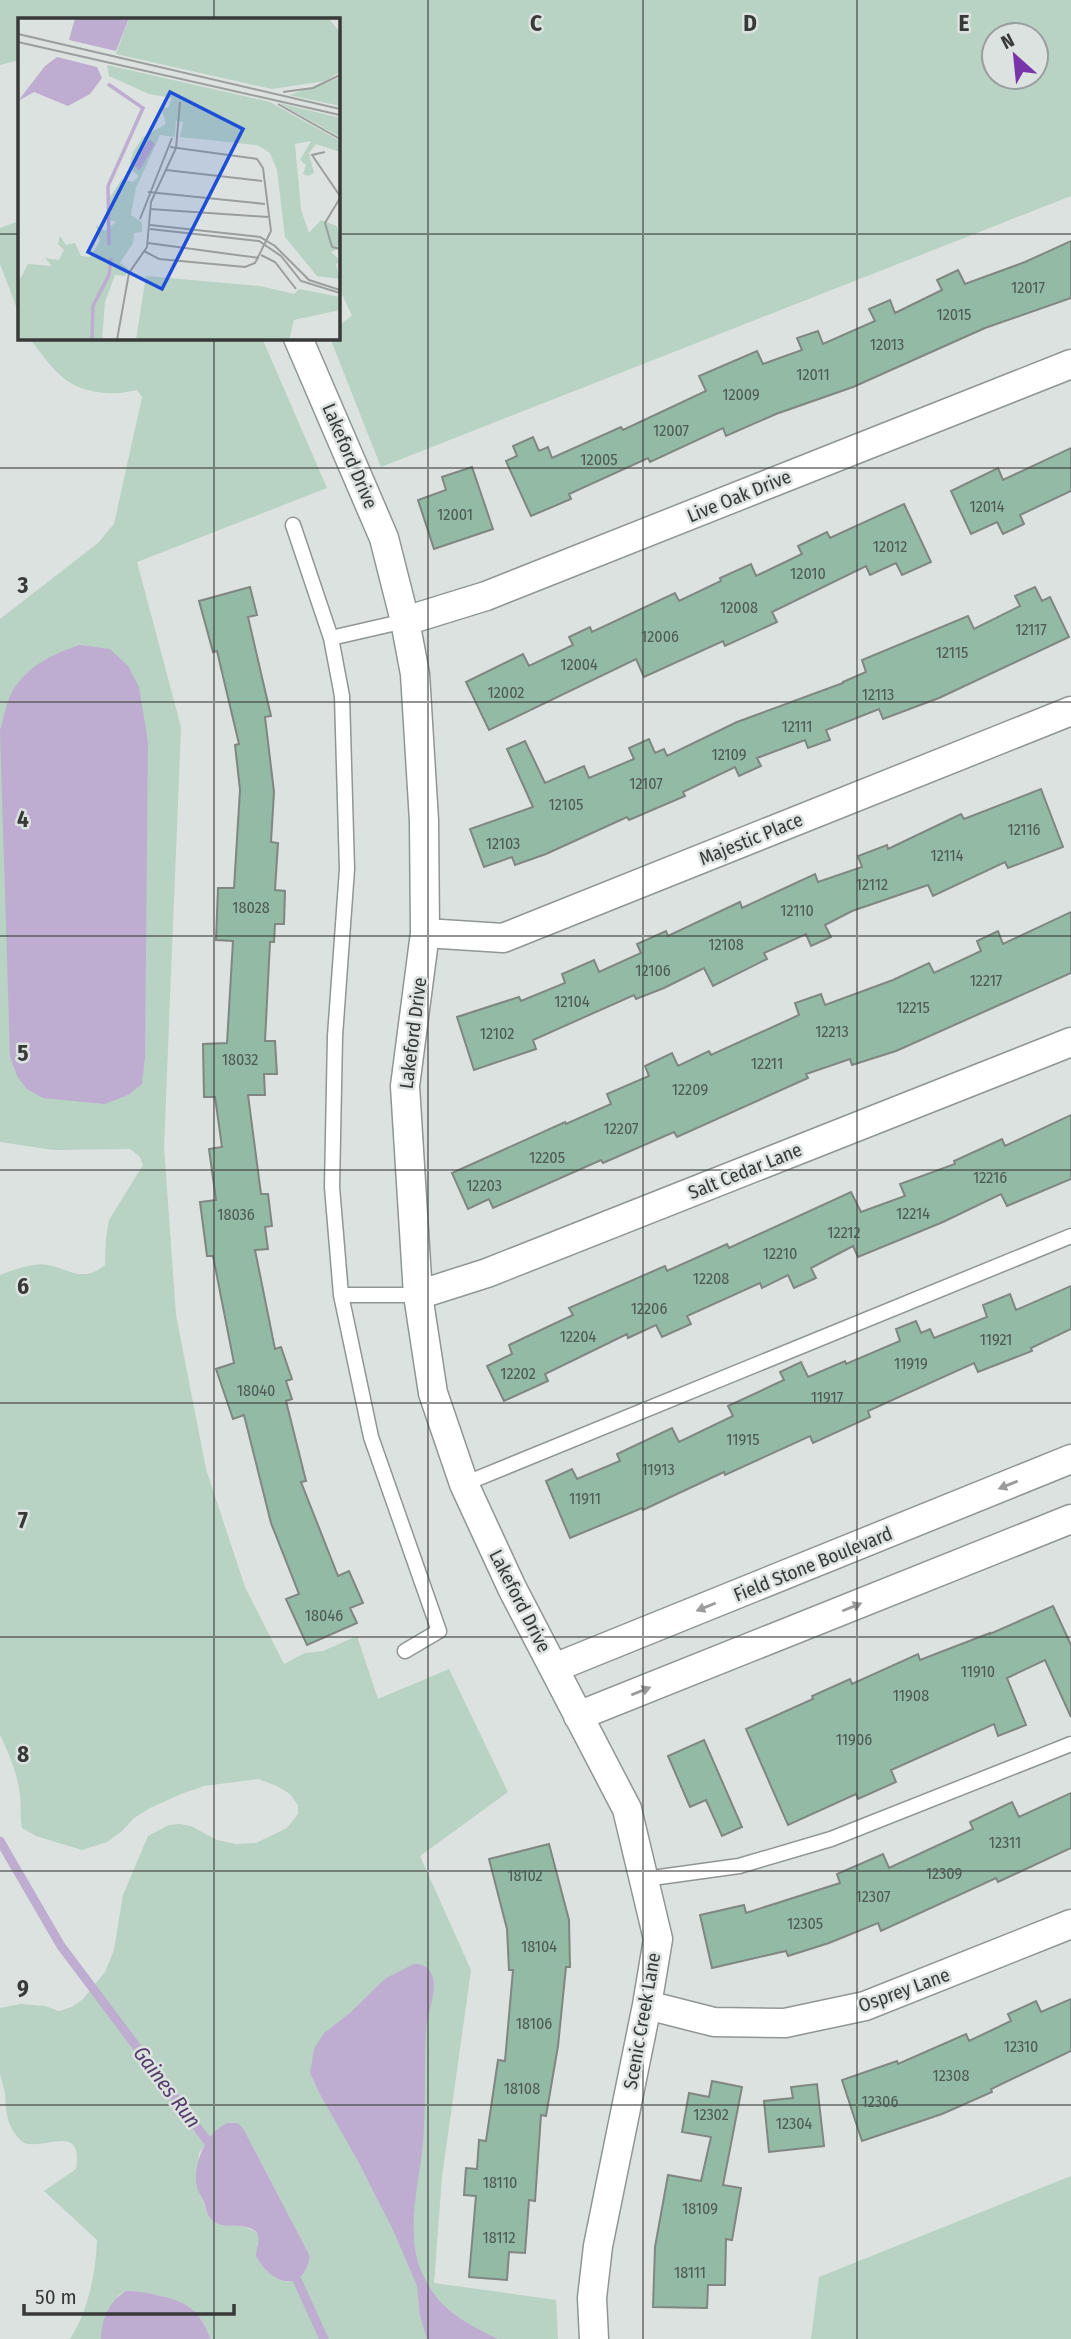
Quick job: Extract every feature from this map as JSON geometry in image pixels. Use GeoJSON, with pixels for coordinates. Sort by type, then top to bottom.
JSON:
{"type":"FeatureCollection","features":[{"type":"Feature","properties":{"kind":"street","name":"Lakeford Drive"},"geometry":{"type":"LineString","coordinates":[[299,340],[384,538],[415,674],[424,821],[425,933],[405,1086],[418,1295],[433,1393],[464,1484],[512,1588],[578,1716]]}},
{"type":"Feature","properties":{"kind":"street","name":"Live Oak Drive"},"geometry":{"type":"LineString","coordinates":[[405,621],[486,596],[1071,364]]}},
{"type":"Feature","properties":{"kind":"street","name":"Majestic Place"},"geometry":{"type":"LineString","coordinates":[[425,933],[503,938],[1071,711]]}},
{"type":"Feature","properties":{"kind":"street","name":"Salt Cedar Lane"},"geometry":{"type":"LineString","coordinates":[[418,1295],[487,1273],[1071,1042]]}},
{"type":"Feature","properties":{"kind":"street","name":"Field Stone Boulevard"},"geometry":{"type":"LineString","coordinates":[[554,1668],[1071,1459]]}},
{"type":"Feature","properties":{"kind":"street"},"geometry":{"type":"LineString","coordinates":[[578,1716],[1071,1519]]}},
{"type":"Feature","properties":{"kind":"street","name":"Scenic Creek Lane"},"geometry":{"type":"LineString","coordinates":[[578,1716],[627,1809],[658,1939],[598,2246],[592,2298],[594,2339]]}},
{"type":"Feature","properties":{"kind":"street","name":"Osprey Lane"},"geometry":{"type":"LineString","coordinates":[[647,2005],[714,2022],[785,2023],[866,2006],[1071,1924]]}},
{"type":"Feature","properties":{"kind":"lane"},"geometry":{"type":"LineString","coordinates":[[293,525],[331,638],[342,696],[347,869],[335,1036],[332,1173],[341,1295],[371,1437],[439,1632],[405,1651]]}},
{"type":"Feature","properties":{"kind":"lane"},"geometry":{"type":"LineString","coordinates":[[331,638],[405,621]]}},
{"type":"Feature","properties":{"kind":"lane"},"geometry":{"type":"LineString","coordinates":[[464,1484],[1071,1236]]}},
{"type":"Feature","properties":{"kind":"lane"},"geometry":{"type":"LineString","coordinates":[[341,1295],[418,1295]]}},
{"type":"Feature","properties":{"kind":"lane"},"geometry":{"type":"LineString","coordinates":[[645,1879],[739,1866],[831,1839],[1071,1744]]}},
{"type":"Feature","properties":{"kind":"green space"},"geometry":{"type":"Polygon","coordinates":[[[0,0],[1071,0],[1071,196],[381,467],[332,343],[333,340],[340,340],[340,325],[352,316],[340,289],[340,18],[18,18],[18,60],[0,65],[0,0]]]}},
{"type":"Feature","properties":{"kind":"green space"},"geometry":{"type":"Polygon","coordinates":[[[18,221],[18,311],[0,264],[0,228],[18,221]]]}},
{"type":"Feature","properties":{"kind":"green space"},"geometry":{"type":"Polygon","coordinates":[[[31,340],[263,340],[327,488],[137,562],[181,727],[164,1147],[176,1315],[206,1469],[245,1587],[284,1664],[305,1653],[323,1651],[357,1636],[378,1699],[449,1669],[508,1792],[420,1856],[471,1970],[442,2177],[434,2283],[556,2300],[558,2339],[211,2339],[201,2319],[189,2307],[162,2296],[126,2291],[119,2295],[108,2309],[101,2339],[70,2339],[82,2316],[90,2291],[97,2240],[44,2191],[76,2169],[75,2147],[63,2141],[25,2143],[16,2135],[8,2121],[0,2073],[0,2008],[21,2004],[45,2006],[59,2011],[72,2007],[83,1999],[105,1972],[114,1950],[123,1895],[148,1836],[169,1825],[179,1824],[191,1826],[217,1840],[236,1844],[256,1843],[287,1828],[298,1814],[298,1805],[290,1794],[258,1779],[204,1786],[150,1808],[107,1842],[82,1850],[36,1836],[22,1828],[17,1778],[0,1735],[0,1275],[43,1264],[83,1274],[105,1265],[109,1220],[143,1165],[140,1157],[130,1149],[53,1150],[0,1142],[0,619],[98,543],[114,524],[142,397],[137,390],[101,393],[82,388],[56,371],[31,340]],[[243,2128],[214,2133],[199,2153],[196,2184],[210,2219],[255,2231],[259,2236],[257,2246],[286,2282],[303,2274],[310,2256],[243,2128]]]}},
{"type":"Feature","properties":{"kind":"green space"},"geometry":{"type":"Polygon","coordinates":[[[1071,2176],[1071,2339],[811,2339],[819,2277],[1071,2176]]]}},
{"type":"Feature","properties":{"kind":"shaded area"},"geometry":{"type":"Polygon","coordinates":[[[80,645],[110,649],[128,666],[139,687],[148,742],[145,1057],[142,1084],[128,1095],[105,1104],[43,1098],[27,1089],[17,1076],[10,1056],[0,730],[10,696],[25,675],[50,657],[80,645]]]}},
{"type":"Feature","properties":{"kind":"shaded area"},"geometry":{"type":"Polygon","coordinates":[[[414,1964],[428,1969],[434,1984],[426,2025],[424,2129],[414,2210],[417,2260],[429,2287],[445,2306],[464,2321],[498,2339],[427,2339],[420,2316],[417,2286],[394,2232],[310,2073],[314,2049],[324,2033],[350,2013],[386,1978],[414,1964]]]}},
{"type":"Feature","properties":{"kind":"shaded area"},"geometry":{"type":"Polygon","coordinates":[[[227,2123],[238,2123],[243,2128],[310,2256],[301,2277],[294,2281],[277,2278],[262,2265],[256,2256],[258,2239],[255,2231],[251,2228],[218,2224],[208,2215],[196,2185],[197,2165],[208,2140],[227,2123]]]}},
{"type":"Feature","properties":{"kind":"shaded area"},"geometry":{"type":"Polygon","coordinates":[[[126,2291],[162,2296],[181,2302],[199,2317],[211,2339],[101,2339],[107,2312],[115,2300],[126,2291]]]}},
{"type":"Feature","properties":{"kind":"building"},"geometry":{"type":"Polygon","coordinates":[[[1071,241],[1071,298],[985,328],[853,387],[776,414],[726,436],[723,428],[650,462],[648,458],[569,494],[571,499],[531,516],[506,461],[517,456],[513,446],[533,437],[539,451],[548,447],[552,458],[621,427],[623,430],[706,391],[699,376],[757,351],[763,364],[802,350],[797,338],[818,331],[823,344],[875,321],[869,309],[890,300],[895,313],[942,290],[937,280],[958,270],[965,284],[1025,262],[1071,241]]]}},
{"type":"Feature","properties":{"kind":"building"},"geometry":{"type":"Polygon","coordinates":[[[1071,448],[1071,491],[1020,515],[1024,524],[1003,534],[997,522],[971,534],[951,491],[998,468],[1003,480],[1071,448]]]}},
{"type":"Feature","properties":{"kind":"building"},"geometry":{"type":"Polygon","coordinates":[[[472,467],[493,529],[434,549],[418,500],[446,490],[442,477],[472,467]]]}},
{"type":"Feature","properties":{"kind":"building"},"geometry":{"type":"Polygon","coordinates":[[[904,504],[931,562],[902,575],[896,563],[870,575],[866,566],[772,612],[777,622],[725,646],[723,641],[644,677],[636,659],[489,730],[466,682],[523,654],[529,666],[573,645],[569,637],[590,627],[592,632],[675,593],[679,601],[751,564],[756,576],[802,554],[798,546],[827,532],[830,538],[904,504]]]}},
{"type":"Feature","properties":{"kind":"building"},"geometry":{"type":"Polygon","coordinates":[[[250,587],[257,615],[248,617],[271,716],[265,717],[274,792],[271,842],[278,843],[275,890],[285,891],[284,924],[275,924],[274,942],[270,942],[265,1041],[275,1041],[277,1074],[264,1074],[265,1095],[248,1095],[261,1194],[268,1194],[272,1226],[265,1227],[268,1249],[255,1250],[275,1349],[281,1347],[292,1379],[286,1381],[292,1399],[286,1401],[306,1481],[301,1482],[338,1576],[349,1571],[363,1603],[350,1608],[357,1623],[307,1645],[286,1599],[299,1594],[271,1523],[244,1415],[233,1419],[216,1369],[234,1363],[213,1256],[207,1256],[200,1202],[216,1200],[209,1149],[222,1147],[215,1097],[204,1097],[203,1044],[227,1043],[233,941],[216,940],[218,888],[234,888],[240,790],[235,745],[239,744],[217,651],[213,652],[199,601],[250,587]]]}},
{"type":"Feature","properties":{"kind":"building"},"geometry":{"type":"Polygon","coordinates":[[[1035,587],[1042,601],[1050,597],[1069,637],[939,698],[883,719],[879,709],[826,730],[830,740],[808,748],[805,740],[757,758],[761,766],[739,776],[735,767],[683,792],[685,796],[629,820],[627,817],[546,854],[515,865],[512,857],[484,867],[470,829],[533,807],[507,749],[525,741],[545,783],[584,766],[589,778],[634,759],[629,748],[649,739],[655,753],[664,749],[667,756],[737,722],[843,683],[866,672],[862,660],[968,616],[974,629],[1020,606],[1015,596],[1035,587]]]}},
{"type":"Feature","properties":{"kind":"building"},"geometry":{"type":"Polygon","coordinates":[[[1041,789],[1063,847],[1008,868],[1005,862],[933,896],[928,885],[852,911],[825,925],[831,937],[811,946],[806,934],[764,953],[767,959],[713,986],[704,968],[664,988],[636,999],[634,995],[533,1040],[536,1049],[474,1070],[457,1017],[519,997],[521,1001],[565,983],[562,974],[594,960],[599,972],[641,953],[637,944],[666,931],[668,936],[740,902],[742,908],[815,874],[818,882],[862,867],[858,856],[887,845],[888,849],[961,814],[964,819],[1041,789]]]}},
{"type":"Feature","properties":{"kind":"building"},"geometry":{"type":"Polygon","coordinates":[[[1071,912],[1071,973],[896,1051],[852,1065],[850,1059],[806,1074],[808,1078],[677,1137],[674,1132],[603,1163],[601,1160],[493,1208],[489,1199],[468,1209],[452,1173],[611,1104],[607,1094],[649,1076],[645,1066],[672,1053],[678,1066],[709,1051],[711,1055],[799,1015],[795,1003],[821,994],[825,1005],[893,980],[929,963],[934,973],[981,951],[977,941],[998,931],[1003,944],[1071,912]]]}},
{"type":"Feature","properties":{"kind":"building"},"geometry":{"type":"Polygon","coordinates":[[[1071,1115],[1071,1179],[1007,1206],[1001,1194],[943,1222],[858,1257],[853,1246],[811,1268],[816,1278],[794,1288],[788,1275],[762,1288],[760,1283],[687,1316],[691,1324],[662,1337],[656,1325],[628,1338],[627,1334],[545,1374],[548,1381],[504,1401],[487,1366],[512,1354],[509,1345],[573,1315],[569,1308],[665,1266],[667,1271],[727,1244],[729,1248],[851,1192],[861,1212],[905,1196],[900,1184],[955,1164],[954,1161],[1002,1139],[1005,1146],[1071,1115]]]}},
{"type":"Feature","properties":{"kind":"building"},"geometry":{"type":"Polygon","coordinates":[[[1071,1286],[1071,1329],[1031,1348],[1032,1351],[978,1372],[974,1363],[868,1411],[870,1417],[813,1443],[810,1436],[643,1510],[642,1508],[570,1538],[546,1481],[572,1469],[577,1479],[620,1461],[617,1454],[672,1428],[679,1442],[733,1416],[728,1406],[784,1380],[780,1372],[801,1362],[808,1377],[900,1341],[896,1329],[916,1321],[921,1333],[930,1329],[934,1338],[987,1317],[983,1305],[1010,1294],[1016,1310],[1071,1286]]]}},
{"type":"Feature","properties":{"kind":"building"},"geometry":{"type":"Polygon","coordinates":[[[1053,1606],[1071,1645],[1071,1717],[1045,1660],[1007,1678],[1026,1725],[998,1736],[994,1724],[891,1770],[896,1782],[858,1799],[856,1794],[788,1825],[746,1729],[850,1679],[852,1684],[918,1654],[920,1660],[990,1634],[1053,1606]]]}},
{"type":"Feature","properties":{"kind":"building"},"geometry":{"type":"Polygon","coordinates":[[[704,1740],[742,1827],[722,1836],[706,1800],[690,1807],[668,1756],[704,1740]]]}},
{"type":"Feature","properties":{"kind":"building"},"geometry":{"type":"Polygon","coordinates":[[[1071,1793],[1071,1848],[998,1882],[996,1878],[881,1931],[878,1923],[788,1956],[786,1951],[712,1968],[700,1915],[744,1905],[746,1913],[840,1883],[837,1874],[883,1854],[889,1868],[973,1829],[970,1822],[1012,1802],[1019,1817],[1071,1793]]]}},
{"type":"Feature","properties":{"kind":"building"},"geometry":{"type":"Polygon","coordinates":[[[549,1844],[569,1920],[570,1967],[566,1967],[558,2046],[546,2116],[541,2115],[535,2201],[529,2200],[525,2253],[509,2252],[507,2280],[469,2277],[476,2196],[464,2195],[466,2168],[477,2169],[479,2140],[486,2141],[498,2060],[505,2061],[513,1970],[509,1970],[507,1929],[489,1859],[549,1844]]]}},
{"type":"Feature","properties":{"kind":"building"},"geometry":{"type":"Polygon","coordinates":[[[1071,1999],[1071,2051],[991,2089],[992,2092],[942,2114],[862,2141],[842,2080],[897,2061],[898,2064],[966,2034],[969,2041],[1011,2021],[1008,2014],[1036,2001],[1041,2012],[1071,1999]]]}},
{"type":"Feature","properties":{"kind":"building"},"geometry":{"type":"Polygon","coordinates":[[[712,2081],[742,2087],[723,2185],[741,2188],[732,2240],[726,2239],[725,2285],[708,2285],[707,2308],[653,2307],[655,2247],[668,2175],[701,2181],[711,2137],[682,2132],[689,2093],[709,2097],[712,2081]]]}},
{"type":"Feature","properties":{"kind":"building"},"geometry":{"type":"Polygon","coordinates":[[[817,2084],[824,2146],[769,2152],[764,2101],[793,2098],[791,2087],[817,2084]]]}},
{"type":"Feature","properties":{"kind":"waterway","name":"Gaines Run"},"geometry":{"type":"LineString","coordinates":[[0,1841],[61,1946],[215,2151]]}},
{"type":"Feature","properties":{"kind":"waterway","name":"Gaines Run"},"geometry":{"type":"LineString","coordinates":[[293,2271],[324,2339]]}}]}
